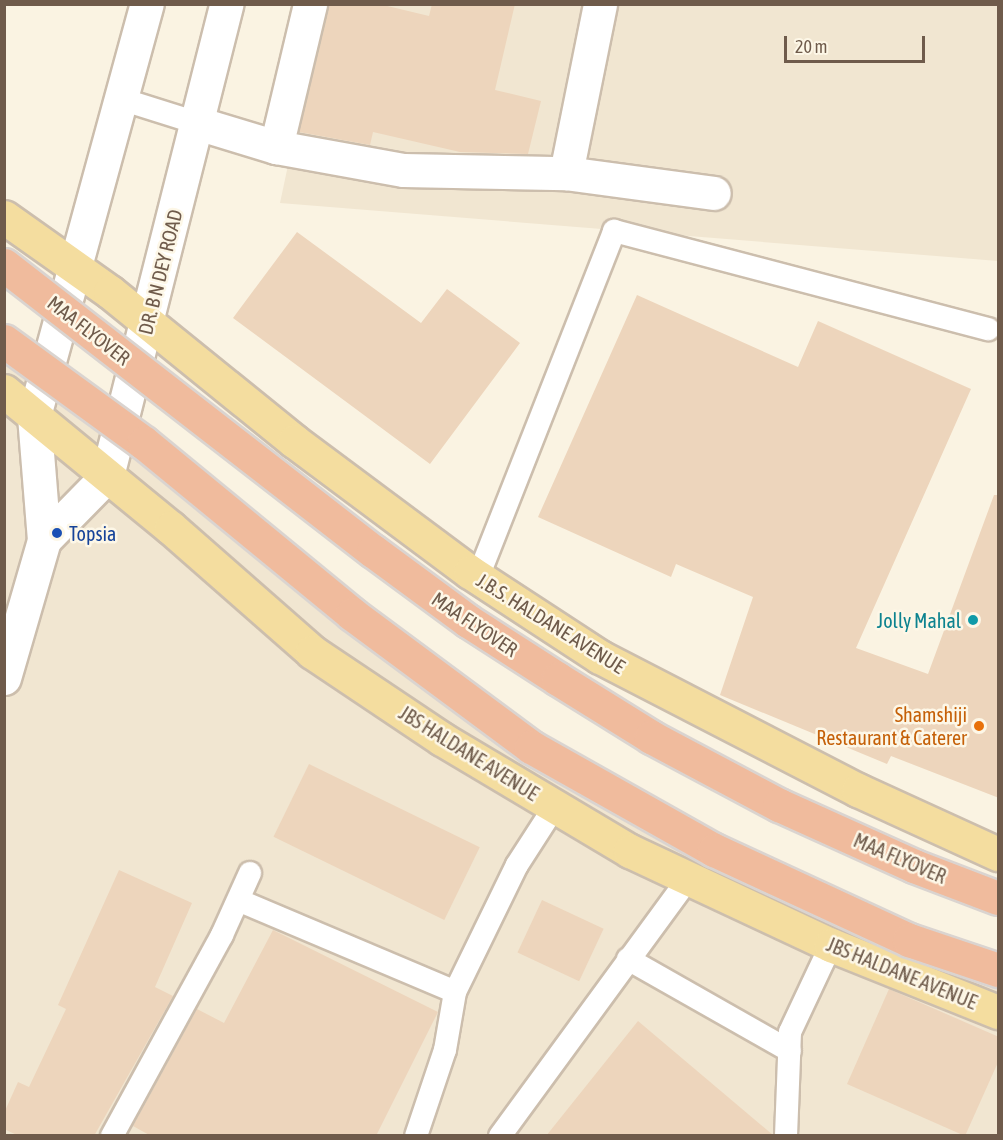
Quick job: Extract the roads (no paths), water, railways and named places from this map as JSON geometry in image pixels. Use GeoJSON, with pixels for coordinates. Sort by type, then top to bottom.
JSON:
{"type":"FeatureCollection","features":[{"type":"Feature","properties":{"kind":"highway","name":"MAA FLYOVER"},"geometry":{"type":"LineString","coordinates":[[4,265],[372,551],[468,621],[558,680],[651,737],[779,805],[914,866],[999,898]]}},
{"type":"Feature","properties":{"kind":"highway"},"geometry":{"type":"LineString","coordinates":[[4,341],[144,443],[352,614],[531,747],[714,850],[909,939],[999,970]]}},
{"type":"Feature","properties":{"kind":"main road"},"geometry":{"type":"LineString","coordinates":[[4,678],[44,540],[34,416],[147,4]]}},
{"type":"Feature","properties":{"kind":"main road","name":"DR. B N DEY ROAD"},"geometry":{"type":"LineString","coordinates":[[44,540],[107,476],[226,4]]}},
{"type":"Feature","properties":{"kind":"main road"},"geometry":{"type":"LineString","coordinates":[[276,147],[310,4]]}},
{"type":"Feature","properties":{"kind":"main road"},"geometry":{"type":"LineString","coordinates":[[566,173],[600,4]]}},
{"type":"Feature","properties":{"kind":"main road"},"geometry":{"type":"LineString","coordinates":[[197,123],[276,147],[403,170],[566,173],[714,193]]}},
{"type":"Feature","properties":{"kind":"main road"},"geometry":{"type":"LineString","coordinates":[[4,217],[147,322]]}},
{"type":"Feature","properties":{"kind":"main road","name":"J.B.S. HALDANE AVENUE"},"geometry":{"type":"LineString","coordinates":[[147,322],[294,441],[478,577],[600,657],[858,790],[999,854]]}},
{"type":"Feature","properties":{"kind":"main road","name":"JBS HALDANE AVENUE"},"geometry":{"type":"LineString","coordinates":[[4,392],[107,476],[312,652],[442,739],[630,850],[831,945],[999,1011]]}},
{"type":"Feature","properties":{"kind":"lane"},"geometry":{"type":"LineString","coordinates":[[121,99],[197,123]]}},
{"type":"Feature","properties":{"kind":"lane"},"geometry":{"type":"LineString","coordinates":[[478,577],[614,231],[988,329]]}},
{"type":"Feature","properties":{"kind":"lane"},"geometry":{"type":"LineString","coordinates":[[416,1136],[445,1050],[455,992],[517,865],[555,806]]}},
{"type":"Feature","properties":{"kind":"lane"},"geometry":{"type":"LineString","coordinates":[[112,1136],[240,901],[250,873]]}},
{"type":"Feature","properties":{"kind":"lane"},"geometry":{"type":"LineString","coordinates":[[500,1136],[689,878]]}},
{"type":"Feature","properties":{"kind":"lane"},"geometry":{"type":"LineString","coordinates":[[240,901],[455,992]]}},
{"type":"Feature","properties":{"kind":"lane"},"geometry":{"type":"LineString","coordinates":[[786,1136],[790,1032],[831,945]]}},
{"type":"Feature","properties":{"kind":"lane"},"geometry":{"type":"LineString","coordinates":[[628,959],[790,1051]]}},
{"type":"Feature","properties":{"kind":"place","name":"Topsia"},"geometry":{"type":"Point","coordinates":[57,533]}},
{"type":"Feature","properties":{"kind":"place","name":"Jolly Mahal"},"geometry":{"type":"Point","coordinates":[973,620]}},
{"type":"Feature","properties":{"kind":"place","name":"Shamshiji Restaurant & Caterer"},"geometry":{"type":"Point","coordinates":[979,726]}}]}
